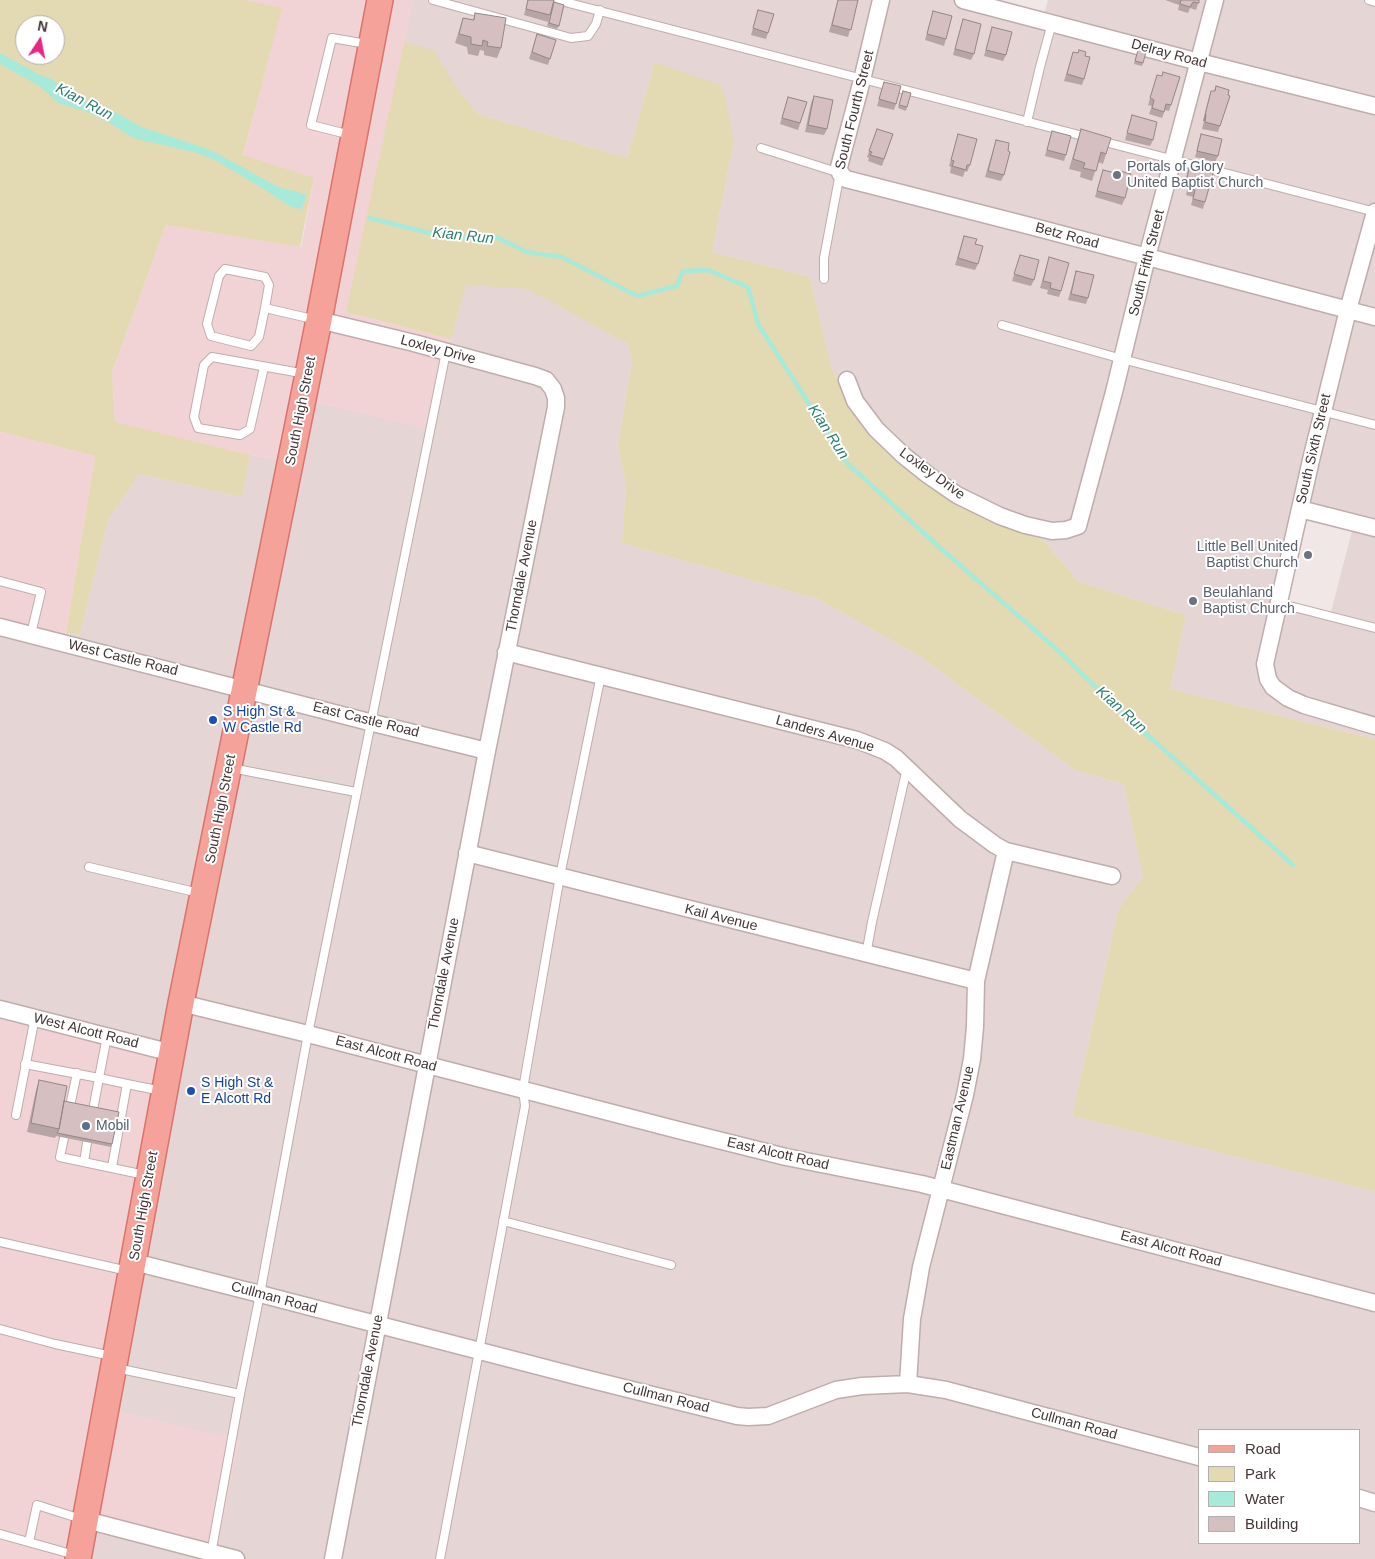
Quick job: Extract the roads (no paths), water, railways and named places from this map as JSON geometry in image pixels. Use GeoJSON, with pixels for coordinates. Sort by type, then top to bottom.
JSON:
{"type":"FeatureCollection","features":[{"type":"Feature","properties":{"kind":"main road","name":"South High Street"},"geometry":{"type":"LineString","coordinates":[[78,1557],[181,1003],[319,320],[380,0]]}},
{"type":"Feature","properties":{"kind":"street","name":"South Fourth Street"},"geometry":{"type":"LineString","coordinates":[[840,172],[839,167],[881,0]]}},
{"type":"Feature","properties":{"kind":"street","name":"Delray Road"},"geometry":{"type":"LineString","coordinates":[[963,0],[1375,106]]}},
{"type":"Feature","properties":{"kind":"street","name":"South Fifth Street"},"geometry":{"type":"LineString","coordinates":[[1078,526],[1215,0]]}},
{"type":"Feature","properties":{"kind":"street","name":"Betz Road"},"geometry":{"type":"LineString","coordinates":[[840,172],[846,179],[1375,317]]}},
{"type":"Feature","properties":{"kind":"street","name":"South Sixth Street"},"geometry":{"type":"LineString","coordinates":[[1375,212],[1323,412],[1265,664],[1268,679],[1273,687],[1288,698],[1304,705],[1375,726]]}},
{"type":"Feature","properties":{"kind":"street","name":"Loxley Drive"},"geometry":{"type":"LineString","coordinates":[[319,320],[535,376],[546,380],[553,389]]}},
{"type":"Feature","properties":{"kind":"street","name":"Loxley Drive"},"geometry":{"type":"LineString","coordinates":[[846,380],[855,401],[876,429],[928,475],[957,495],[1000,516],[1025,525],[1052,531],[1066,530],[1078,526]]}},
{"type":"Feature","properties":{"kind":"street","name":"Thorndale Avenue"},"geometry":{"type":"LineString","coordinates":[[333,1559],[467,853],[556,407],[553,389]]}},
{"type":"Feature","properties":{"kind":"street"},"geometry":{"type":"LineString","coordinates":[[1300,509],[1375,528]]}},
{"type":"Feature","properties":{"kind":"street","name":"West Castle Road"},"geometry":{"type":"LineString","coordinates":[[0,626],[245,689]]}},
{"type":"Feature","properties":{"kind":"street","name":"Landers Avenue"},"geometry":{"type":"LineString","coordinates":[[506,652],[857,740],[885,751],[907,768],[960,819],[1006,851],[1112,876]]}},
{"type":"Feature","properties":{"kind":"street","name":"East Castle Road"},"geometry":{"type":"LineString","coordinates":[[245,689],[487,751]]}},
{"type":"Feature","properties":{"kind":"street","name":"Eastman Avenue"},"geometry":{"type":"LineString","coordinates":[[908,1384],[916,1291],[965,1095],[972,1059],[976,981],[1006,851]]}},
{"type":"Feature","properties":{"kind":"street","name":"Kail Avenue"},"geometry":{"type":"LineString","coordinates":[[467,853],[866,955],[976,981]]}},
{"type":"Feature","properties":{"kind":"street","name":"East Alcott Road"},"geometry":{"type":"LineString","coordinates":[[181,1003],[786,1157],[941,1189],[1375,1303]]}},
{"type":"Feature","properties":{"kind":"street","name":"West Alcott Road"},"geometry":{"type":"LineString","coordinates":[[0,1009],[172,1053]]}},
{"type":"Feature","properties":{"kind":"street","name":"Cullman Road"},"geometry":{"type":"LineString","coordinates":[[133,1267],[260,1294],[719,1412],[748,1417],[768,1416],[836,1390],[862,1386],[908,1384],[946,1390],[1198,1457]]}},
{"type":"Feature","properties":{"kind":"street"},"geometry":{"type":"LineString","coordinates":[[1360,1498],[1375,1503]]}},
{"type":"Feature","properties":{"kind":"street"},"geometry":{"type":"LineString","coordinates":[[86,1520],[211,1556],[236,1559]]}},
{"type":"Feature","properties":{"kind":"lane"},"geometry":{"type":"LineString","coordinates":[[433,0],[571,38],[588,36],[596,24],[600,10]]}},
{"type":"Feature","properties":{"kind":"lane"},"geometry":{"type":"LineString","coordinates":[[557,0],[1375,212]]}},
{"type":"Feature","properties":{"kind":"lane"},"geometry":{"type":"LineString","coordinates":[[1369,0],[1375,2]]}},
{"type":"Feature","properties":{"kind":"lane"},"geometry":{"type":"LineString","coordinates":[[1027,122],[1052,23]]}},
{"type":"Feature","properties":{"kind":"lane"},"geometry":{"type":"LineString","coordinates":[[354,136],[311,125],[332,38],[372,45]]}},
{"type":"Feature","properties":{"kind":"lane","name":"Betz Road"},"geometry":{"type":"LineString","coordinates":[[761,148],[840,172]]}},
{"type":"Feature","properties":{"kind":"lane","name":"South Fourth Street"},"geometry":{"type":"LineString","coordinates":[[824,279],[824,258],[840,172]]}},
{"type":"Feature","properties":{"kind":"lane"},"geometry":{"type":"LineString","coordinates":[[225,269],[265,278],[269,285],[265,308],[259,337],[251,346],[211,336],[207,324],[219,276],[225,269]]}},
{"type":"Feature","properties":{"kind":"lane"},"geometry":{"type":"LineString","coordinates":[[265,308],[319,320]]}},
{"type":"Feature","properties":{"kind":"lane"},"geometry":{"type":"LineString","coordinates":[[1002,325],[1122,359],[1375,425]]}},
{"type":"Feature","properties":{"kind":"lane"},"geometry":{"type":"LineString","coordinates":[[211,1556],[308,1034],[446,352]]}},
{"type":"Feature","properties":{"kind":"lane"},"geometry":{"type":"LineString","coordinates":[[264,367],[250,429],[240,435],[198,428],[194,417],[204,365],[212,357],[308,374]]}},
{"type":"Feature","properties":{"kind":"lane"},"geometry":{"type":"LineString","coordinates":[[0,581],[41,592],[32,634]]}},
{"type":"Feature","properties":{"kind":"lane"},"geometry":{"type":"LineString","coordinates":[[1278,603],[1375,628]]}},
{"type":"Feature","properties":{"kind":"lane"},"geometry":{"type":"LineString","coordinates":[[440,1559],[525,1106],[523,1089],[560,876],[601,675]]}},
{"type":"Feature","properties":{"kind":"lane"},"geometry":{"type":"LineString","coordinates":[[230,768],[356,792]]}},
{"type":"Feature","properties":{"kind":"lane"},"geometry":{"type":"LineString","coordinates":[[866,955],[907,768]]}},
{"type":"Feature","properties":{"kind":"lane"},"geometry":{"type":"LineString","coordinates":[[89,868],[204,894]]}},
{"type":"Feature","properties":{"kind":"lane"},"geometry":{"type":"LineString","coordinates":[[16,1115],[35,1018]]}},
{"type":"Feature","properties":{"kind":"lane"},"geometry":{"type":"LineString","coordinates":[[93,1110],[107,1036]]}},
{"type":"Feature","properties":{"kind":"lane"},"geometry":{"type":"LineString","coordinates":[[25,1064],[165,1092]]}},
{"type":"Feature","properties":{"kind":"lane"},"geometry":{"type":"LineString","coordinates":[[70,1106],[77,1074]]}},
{"type":"Feature","properties":{"kind":"lane"},"geometry":{"type":"LineString","coordinates":[[112,1168],[127,1084]]}},
{"type":"Feature","properties":{"kind":"lane"},"geometry":{"type":"LineString","coordinates":[[64,1138],[60,1157],[150,1176]]}},
{"type":"Feature","properties":{"kind":"lane"},"geometry":{"type":"LineString","coordinates":[[84,1162],[87,1143]]}},
{"type":"Feature","properties":{"kind":"lane"},"geometry":{"type":"LineString","coordinates":[[503,1221],[671,1265]]}},
{"type":"Feature","properties":{"kind":"lane"},"geometry":{"type":"LineString","coordinates":[[0,1242],[133,1267]]}},
{"type":"Feature","properties":{"kind":"lane"},"geometry":{"type":"LineString","coordinates":[[0,1329],[115,1363],[240,1394]]}},
{"type":"Feature","properties":{"kind":"lane"},"geometry":{"type":"LineString","coordinates":[[29,1542],[37,1505],[86,1520]]}},
{"type":"Feature","properties":{"kind":"lane"},"geometry":{"type":"LineString","coordinates":[[0,1534],[78,1557]]}},
{"type":"Feature","properties":{"kind":"water"},"geometry":{"type":"Polygon","coordinates":[[[0,53],[15,61],[15,65],[22,65],[54,80],[58,86],[78,98],[112,110],[139,126],[213,151],[278,187],[305,194],[306,197],[302,209],[291,207],[215,160],[197,153],[133,138],[108,122],[85,111],[58,103],[41,87],[0,64],[0,53]]]}},
{"type":"Feature","properties":{"kind":"waterway","name":"Kian Run"},"geometry":{"type":"LineString","coordinates":[[369,218],[446,237],[496,237],[527,252],[562,257],[637,296],[677,286],[683,271],[708,270],[748,287],[758,324],[847,463],[938,546],[1052,645],[1123,713],[1293,865]]}},
{"type":"Feature","properties":{"kind":"place","name":"Portals of Glory United Baptist Church"},"geometry":{"type":"Point","coordinates":[1117,175]}},
{"type":"Feature","properties":{"kind":"place","name":"Little Bell United Baptist Church"},"geometry":{"type":"Point","coordinates":[1308,555]}},
{"type":"Feature","properties":{"kind":"place","name":"Beulahland Baptist Church"},"geometry":{"type":"Point","coordinates":[1193,601]}},
{"type":"Feature","properties":{"kind":"place","name":"S High St & W Castle Rd"},"geometry":{"type":"Point","coordinates":[213,720]}},
{"type":"Feature","properties":{"kind":"place","name":"S High St & E Alcott Rd"},"geometry":{"type":"Point","coordinates":[191,1091]}},
{"type":"Feature","properties":{"kind":"place","name":"Mobil"},"geometry":{"type":"Point","coordinates":[86,1126]}}]}
